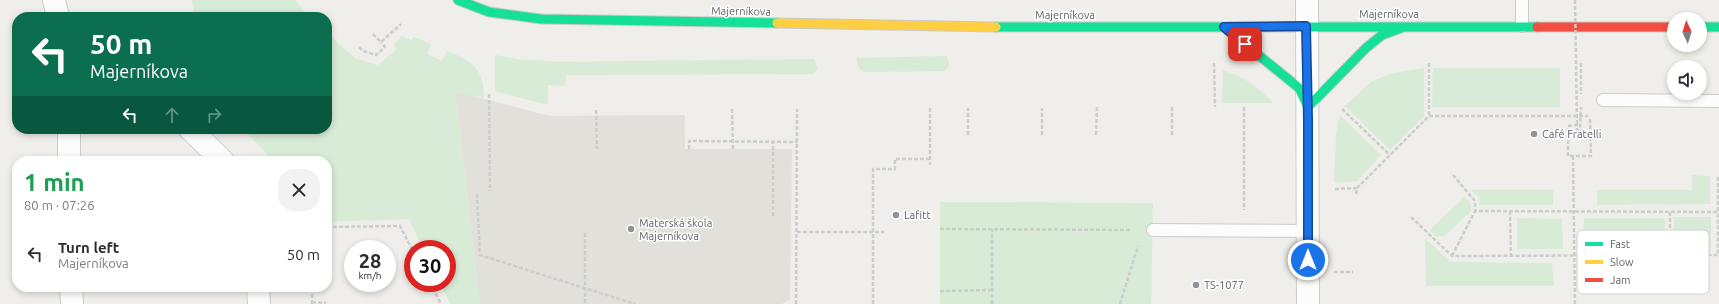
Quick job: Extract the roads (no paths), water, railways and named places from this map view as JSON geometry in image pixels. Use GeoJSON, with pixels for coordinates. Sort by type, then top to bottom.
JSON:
{"type":"FeatureCollection","features":[{"type":"Feature","properties":{"kind":"street"},"geometry":{"type":"LineString","coordinates":[[54,0],[57,12]]}},
{"type":"Feature","properties":{"kind":"street","name":"Majerníkova"},"geometry":{"type":"LineString","coordinates":[[458,0],[488,12],[541,19],[593,21],[836,24],[970,28],[1306,26],[1667,27]]}},
{"type":"Feature","properties":{"kind":"street"},"geometry":{"type":"LineString","coordinates":[[1307,0],[1308,304]]}},
{"type":"Feature","properties":{"kind":"street"},"geometry":{"type":"LineString","coordinates":[[1308,106],[1366,48],[1382,35],[1408,26]]}},
{"type":"Feature","properties":{"kind":"street"},"geometry":{"type":"LineString","coordinates":[[1224,27],[1299,88],[1308,106]]}},
{"type":"Feature","properties":{"kind":"street"},"geometry":{"type":"LineString","coordinates":[[1707,27],[1719,27]]}},
{"type":"Feature","properties":{"kind":"street"},"geometry":{"type":"LineString","coordinates":[[69,134],[69,156]]}},
{"type":"Feature","properties":{"kind":"street"},"geometry":{"type":"LineString","coordinates":[[195,134],[218,156]]}},
{"type":"Feature","properties":{"kind":"street"},"geometry":{"type":"LineString","coordinates":[[72,292],[72,304]]}},
{"type":"Feature","properties":{"kind":"street"},"geometry":{"type":"LineString","coordinates":[[258,292],[259,304]]}},
{"type":"Feature","properties":{"kind":"lane"},"geometry":{"type":"LineString","coordinates":[[1522,0],[1522,26]]}},
{"type":"Feature","properties":{"kind":"lane"},"geometry":{"type":"LineString","coordinates":[[1604,100],[1719,101]]}},
{"type":"Feature","properties":{"kind":"lane"},"geometry":{"type":"LineString","coordinates":[[1148,230],[1308,230]]}},
{"type":"Feature","properties":{"kind":"place","name":"Café Fratelli"},"geometry":{"type":"Point","coordinates":[1534,134]}},
{"type":"Feature","properties":{"kind":"place","name":"Lafitt"},"geometry":{"type":"Point","coordinates":[896,215]}},
{"type":"Feature","properties":{"kind":"place","name":"Materská škola Majerníkova"},"geometry":{"type":"Point","coordinates":[631,229]}},
{"type":"Feature","properties":{"kind":"place","name":"TS-1077"},"geometry":{"type":"Point","coordinates":[1196,285]}}]}
